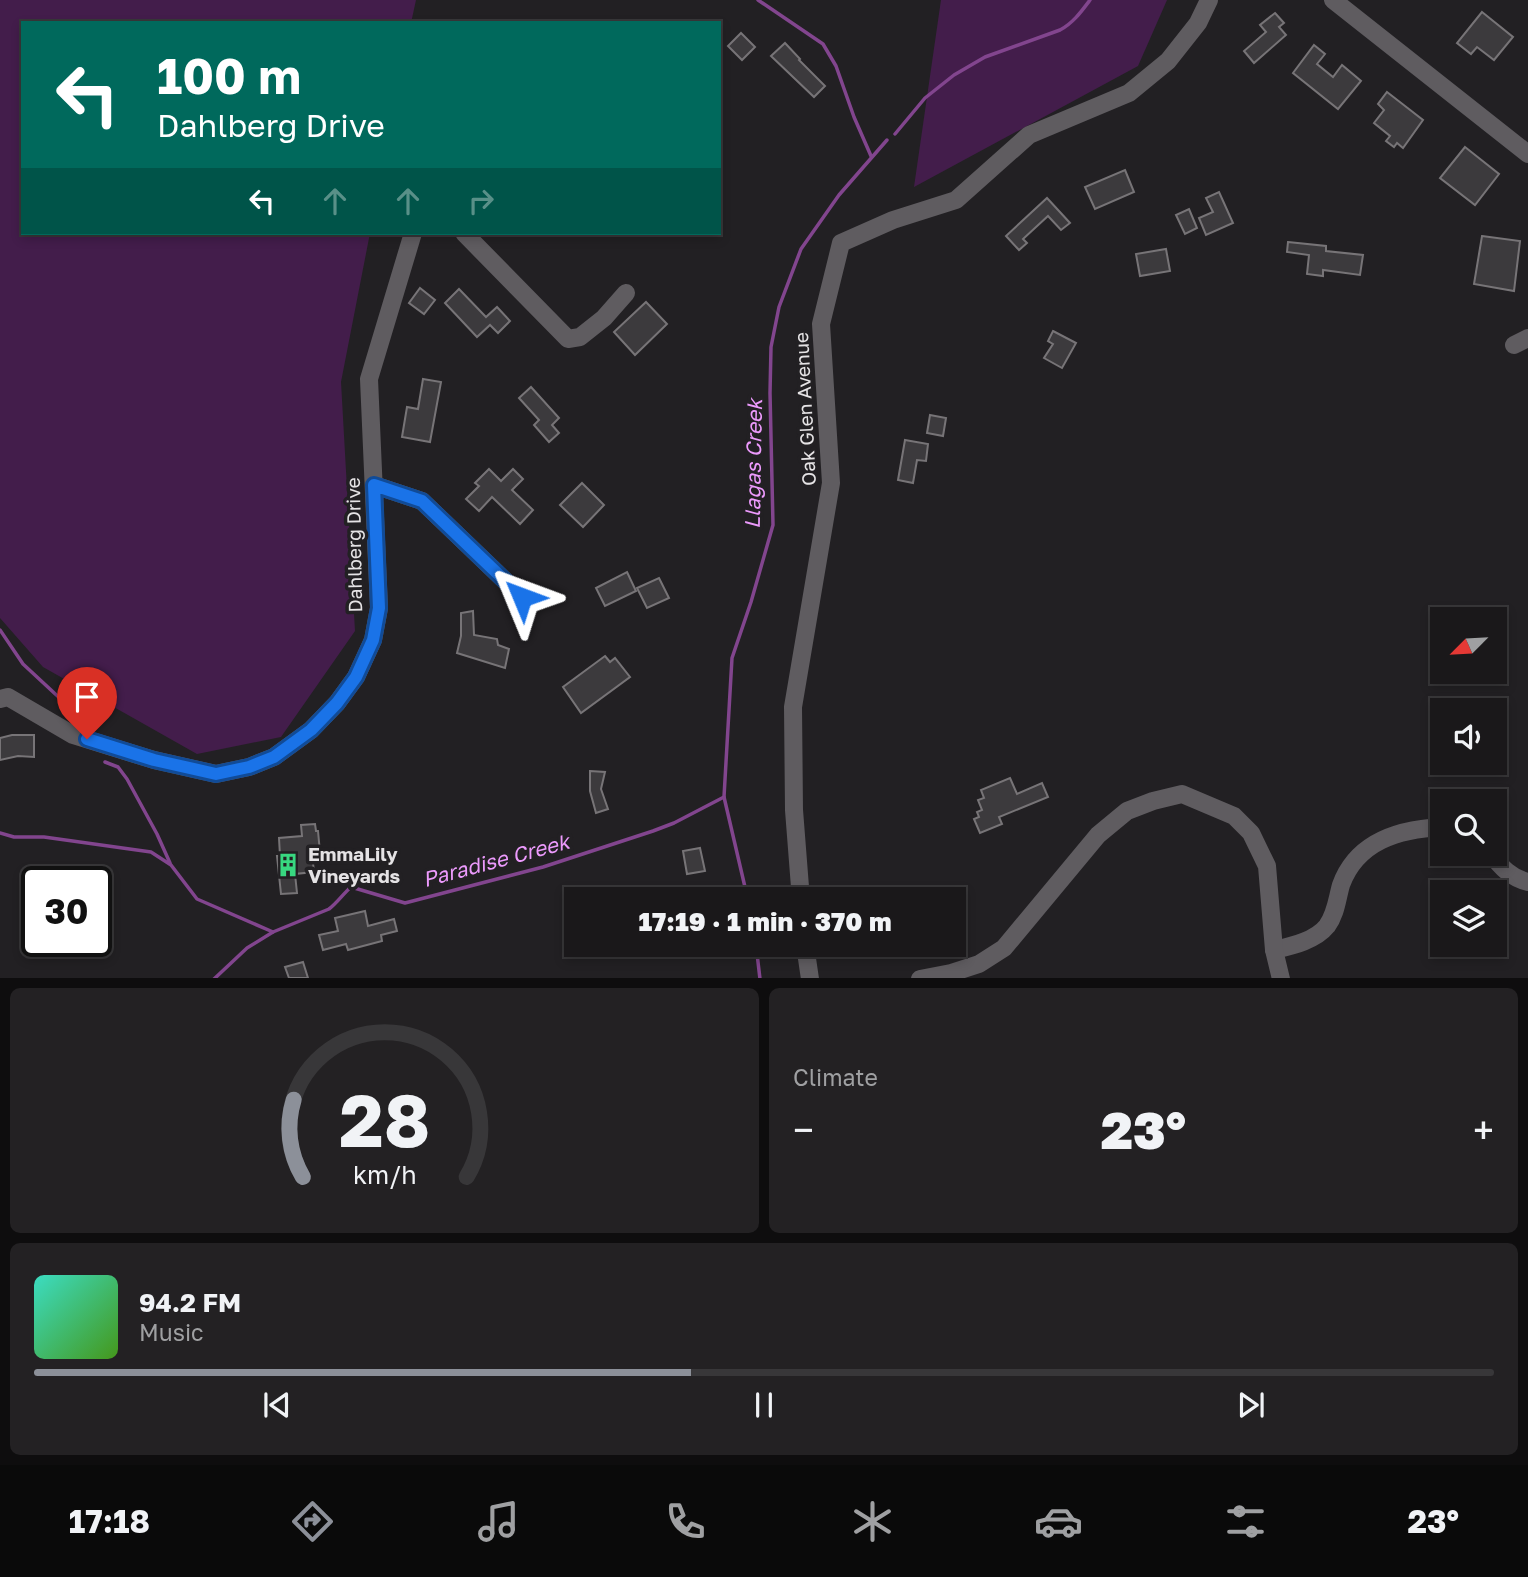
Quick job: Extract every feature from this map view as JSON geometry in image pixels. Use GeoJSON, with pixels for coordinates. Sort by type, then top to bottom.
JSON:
{"type":"FeatureCollection","features":[{"type":"Feature","properties":{"kind":"street","name":"Oak Glen Avenue"},"geometry":{"type":"LineString","coordinates":[[800,887],[794,810],[793,707],[831,483],[821,324],[841,243],[893,219],[956,200],[1029,135],[1129,93],[1168,61],[1198,23],[1209,0]]}},
{"type":"Feature","properties":{"kind":"street"},"geometry":{"type":"LineString","coordinates":[[1333,0],[1528,154]]}},
{"type":"Feature","properties":{"kind":"street","name":"Dahlberg Drive"},"geometry":{"type":"LineString","coordinates":[[3,696],[74,735],[154,760],[216,774],[249,767],[274,757],[311,730],[337,703],[356,677],[373,640],[379,608],[369,379],[412,235]]}},
{"type":"Feature","properties":{"kind":"street"},"geometry":{"type":"LineString","coordinates":[[466,235],[568,340],[580,337],[604,318],[626,293]]}},
{"type":"Feature","properties":{"kind":"street"},"geometry":{"type":"LineString","coordinates":[[374,485],[422,501],[522,597]]}},
{"type":"Feature","properties":{"kind":"street"},"geometry":{"type":"LineString","coordinates":[[920,978],[951,973],[979,964],[1004,948],[1098,835],[1127,811],[1182,794],[1234,817],[1251,833],[1267,866],[1274,950],[1281,978]]}},
{"type":"Feature","properties":{"kind":"street"},"geometry":{"type":"LineString","coordinates":[[1274,950],[1294,945],[1320,933],[1329,924],[1349,867],[1365,850],[1386,837],[1405,831],[1430,828]]}},
{"type":"Feature","properties":{"kind":"street"},"geometry":{"type":"LineString","coordinates":[[1501,866],[1518,880],[1528,881]]}},
{"type":"Feature","properties":{"kind":"street"},"geometry":{"type":"LineString","coordinates":[[807,957],[810,978]]}},
{"type":"Feature","properties":{"kind":"shaded area"},"geometry":{"type":"Polygon","coordinates":[[[0,0],[416,0],[411,21],[21,21],[21,235],[370,235],[341,382],[355,631],[281,737],[197,754],[43,667],[0,618],[0,0]]]}},
{"type":"Feature","properties":{"kind":"shaded area"},"geometry":{"type":"Polygon","coordinates":[[[941,0],[1167,0],[1138,66],[914,187],[941,0]]]}},
{"type":"Feature","properties":{"kind":"building"},"geometry":{"type":"Polygon","coordinates":[[[1482,12],[1513,37],[1494,60],[1477,47],[1471,54],[1457,43],[1482,12]]]}},
{"type":"Feature","properties":{"kind":"building"},"geometry":{"type":"Polygon","coordinates":[[[1275,13],[1284,23],[1279,27],[1286,35],[1254,63],[1244,51],[1266,32],[1260,25],[1275,13]]]}},
{"type":"Feature","properties":{"kind":"building"},"geometry":{"type":"Polygon","coordinates":[[[741,33],[755,47],[742,60],[728,46],[741,33]]]}},
{"type":"Feature","properties":{"kind":"building"},"geometry":{"type":"Polygon","coordinates":[[[785,43],[825,86],[814,97],[771,56],[785,43]]]}},
{"type":"Feature","properties":{"kind":"building"},"geometry":{"type":"Polygon","coordinates":[[[1314,45],[1325,54],[1317,64],[1333,77],[1342,65],[1361,81],[1338,109],[1293,73],[1314,45]]]}},
{"type":"Feature","properties":{"kind":"building"},"geometry":{"type":"Polygon","coordinates":[[[1387,92],[1423,120],[1403,148],[1397,143],[1394,147],[1386,141],[1390,136],[1374,123],[1384,110],[1378,104],[1387,92]]]}},
{"type":"Feature","properties":{"kind":"building"},"geometry":{"type":"Polygon","coordinates":[[[1465,147],[1499,174],[1475,205],[1440,178],[1465,147]]]}},
{"type":"Feature","properties":{"kind":"building"},"geometry":{"type":"Polygon","coordinates":[[[1125,170],[1134,192],[1095,209],[1085,187],[1125,170]]]}},
{"type":"Feature","properties":{"kind":"building"},"geometry":{"type":"Polygon","coordinates":[[[1219,192],[1233,223],[1206,235],[1199,218],[1213,212],[1206,198],[1219,192]]]}},
{"type":"Feature","properties":{"kind":"building"},"geometry":{"type":"Polygon","coordinates":[[[1047,198],[1070,223],[1061,230],[1048,216],[1023,239],[1027,243],[1019,250],[1006,236],[1047,198]]]}},
{"type":"Feature","properties":{"kind":"building"},"geometry":{"type":"Polygon","coordinates":[[[1189,209],[1197,228],[1185,234],[1176,215],[1189,209]]]}},
{"type":"Feature","properties":{"kind":"building"},"geometry":{"type":"Polygon","coordinates":[[[1482,236],[1520,241],[1514,291],[1474,284],[1482,236]]]}},
{"type":"Feature","properties":{"kind":"building"},"geometry":{"type":"Polygon","coordinates":[[[1288,242],[1326,246],[1326,251],[1363,255],[1360,275],[1323,270],[1323,276],[1307,274],[1309,255],[1287,252],[1288,242]]]}},
{"type":"Feature","properties":{"kind":"building"},"geometry":{"type":"Polygon","coordinates":[[[1166,249],[1170,271],[1140,276],[1136,254],[1166,249]]]}},
{"type":"Feature","properties":{"kind":"building"},"geometry":{"type":"Polygon","coordinates":[[[420,288],[435,300],[424,314],[409,303],[420,288]]]}},
{"type":"Feature","properties":{"kind":"building"},"geometry":{"type":"Polygon","coordinates":[[[459,289],[486,317],[497,307],[510,321],[498,333],[490,325],[477,337],[445,303],[459,289]]]}},
{"type":"Feature","properties":{"kind":"building"},"geometry":{"type":"Polygon","coordinates":[[[646,302],[667,324],[635,355],[614,332],[646,302]]]}},
{"type":"Feature","properties":{"kind":"building"},"geometry":{"type":"Polygon","coordinates":[[[1053,331],[1076,343],[1062,368],[1044,358],[1053,344],[1048,341],[1053,331]]]}},
{"type":"Feature","properties":{"kind":"building"},"geometry":{"type":"Polygon","coordinates":[[[423,379],[441,382],[430,442],[402,437],[407,407],[418,409],[423,379]]]}},
{"type":"Feature","properties":{"kind":"building"},"geometry":{"type":"Polygon","coordinates":[[[531,387],[559,418],[552,425],[559,433],[549,442],[534,425],[539,420],[519,398],[531,387]]]}},
{"type":"Feature","properties":{"kind":"building"},"geometry":{"type":"Polygon","coordinates":[[[930,415],[946,418],[943,436],[927,433],[930,415]]]}},
{"type":"Feature","properties":{"kind":"building"},"geometry":{"type":"Polygon","coordinates":[[[905,440],[928,444],[926,461],[917,460],[913,483],[898,480],[905,440]]]}},
{"type":"Feature","properties":{"kind":"building"},"geometry":{"type":"Polygon","coordinates":[[[489,469],[501,481],[513,469],[523,479],[512,490],[533,510],[520,524],[492,497],[479,511],[466,499],[479,486],[475,483],[489,469]]]}},
{"type":"Feature","properties":{"kind":"building"},"geometry":{"type":"Polygon","coordinates":[[[582,483],[604,505],[583,527],[560,505],[582,483]]]}},
{"type":"Feature","properties":{"kind":"building"},"geometry":{"type":"Polygon","coordinates":[[[627,572],[636,591],[605,606],[596,588],[627,572]]]}},
{"type":"Feature","properties":{"kind":"building"},"geometry":{"type":"Polygon","coordinates":[[[659,578],[669,598],[647,608],[637,588],[659,578]]]}},
{"type":"Feature","properties":{"kind":"building"},"geometry":{"type":"Polygon","coordinates":[[[473,611],[474,635],[497,639],[498,645],[509,649],[505,668],[457,653],[461,636],[461,613],[473,611]]]}},
{"type":"Feature","properties":{"kind":"building"},"geometry":{"type":"Polygon","coordinates":[[[605,656],[610,662],[615,658],[630,677],[581,713],[563,687],[605,656]]]}},
{"type":"Feature","properties":{"kind":"building"},"geometry":{"type":"Polygon","coordinates":[[[34,735],[34,757],[18,756],[0,760],[0,738],[34,735]]]}},
{"type":"Feature","properties":{"kind":"building"},"geometry":{"type":"Polygon","coordinates":[[[590,771],[605,772],[601,789],[608,809],[596,813],[590,791],[590,771]]]}},
{"type":"Feature","properties":{"kind":"building"},"geometry":{"type":"Polygon","coordinates":[[[1010,778],[1017,794],[1042,783],[1048,797],[999,817],[1002,824],[980,833],[974,819],[979,817],[977,812],[982,810],[978,800],[984,798],[981,790],[1010,778]]]}},
{"type":"Feature","properties":{"kind":"building"},"geometry":{"type":"Polygon","coordinates":[[[315,824],[320,853],[312,854],[314,872],[295,874],[297,893],[281,894],[277,856],[280,856],[279,838],[302,836],[301,825],[315,824]]]}},
{"type":"Feature","properties":{"kind":"building"},"geometry":{"type":"Polygon","coordinates":[[[700,848],[705,871],[687,874],[683,851],[700,848]]]}},
{"type":"Feature","properties":{"kind":"building"},"geometry":{"type":"Polygon","coordinates":[[[365,911],[368,926],[394,919],[397,931],[381,935],[382,941],[348,950],[346,944],[323,950],[319,935],[338,931],[335,918],[365,911]]]}},
{"type":"Feature","properties":{"kind":"building"},"geometry":{"type":"Polygon","coordinates":[[[303,962],[308,978],[289,978],[285,967],[303,962]]]}},
{"type":"Feature","properties":{"kind":"waterway"},"geometry":{"type":"LineString","coordinates":[[758,0],[823,44],[836,66],[871,156]]}},
{"type":"Feature","properties":{"kind":"waterway","name":"Llagas Creek"},"geometry":{"type":"LineString","coordinates":[[895,134],[925,98],[954,75],[985,57],[1060,30],[1073,21],[1090,0]]}},
{"type":"Feature","properties":{"kind":"waterway","name":"Llagas Creek"},"geometry":{"type":"LineString","coordinates":[[745,887],[724,797],[732,658],[773,525],[771,347],[779,307],[801,249],[839,195],[887,140]]}},
{"type":"Feature","properties":{"kind":"waterway"},"geometry":{"type":"LineString","coordinates":[[0,630],[23,664],[65,703],[90,718],[90,729]]}},
{"type":"Feature","properties":{"kind":"waterway"},"geometry":{"type":"LineString","coordinates":[[105,762],[118,767],[127,779],[170,863]]}},
{"type":"Feature","properties":{"kind":"waterway","name":"Paradise Creek"},"geometry":{"type":"LineString","coordinates":[[215,978],[247,948],[273,932],[329,909],[351,887],[405,903],[543,867],[653,831],[724,797]]}},
{"type":"Feature","properties":{"kind":"waterway"},"geometry":{"type":"LineString","coordinates":[[0,833],[14,837],[44,837],[151,852],[171,865],[197,899],[273,932]]}},
{"type":"Feature","properties":{"kind":"waterway","name":"Llagas Creek"},"geometry":{"type":"LineString","coordinates":[[757,957],[760,978]]}},
{"type":"Feature","properties":{"kind":"place","name":"EmmaLily Vineyards"},"geometry":{"type":"Point","coordinates":[288,865]}},
{"type":"Feature","properties":{"kind":"route"},"geometry":{"type":"LineString","coordinates":[[87,739],[154,760],[216,774],[249,767],[274,757],[311,730],[337,703],[356,677],[373,640],[379,608],[374,485],[422,501],[522,597]]}}]}
